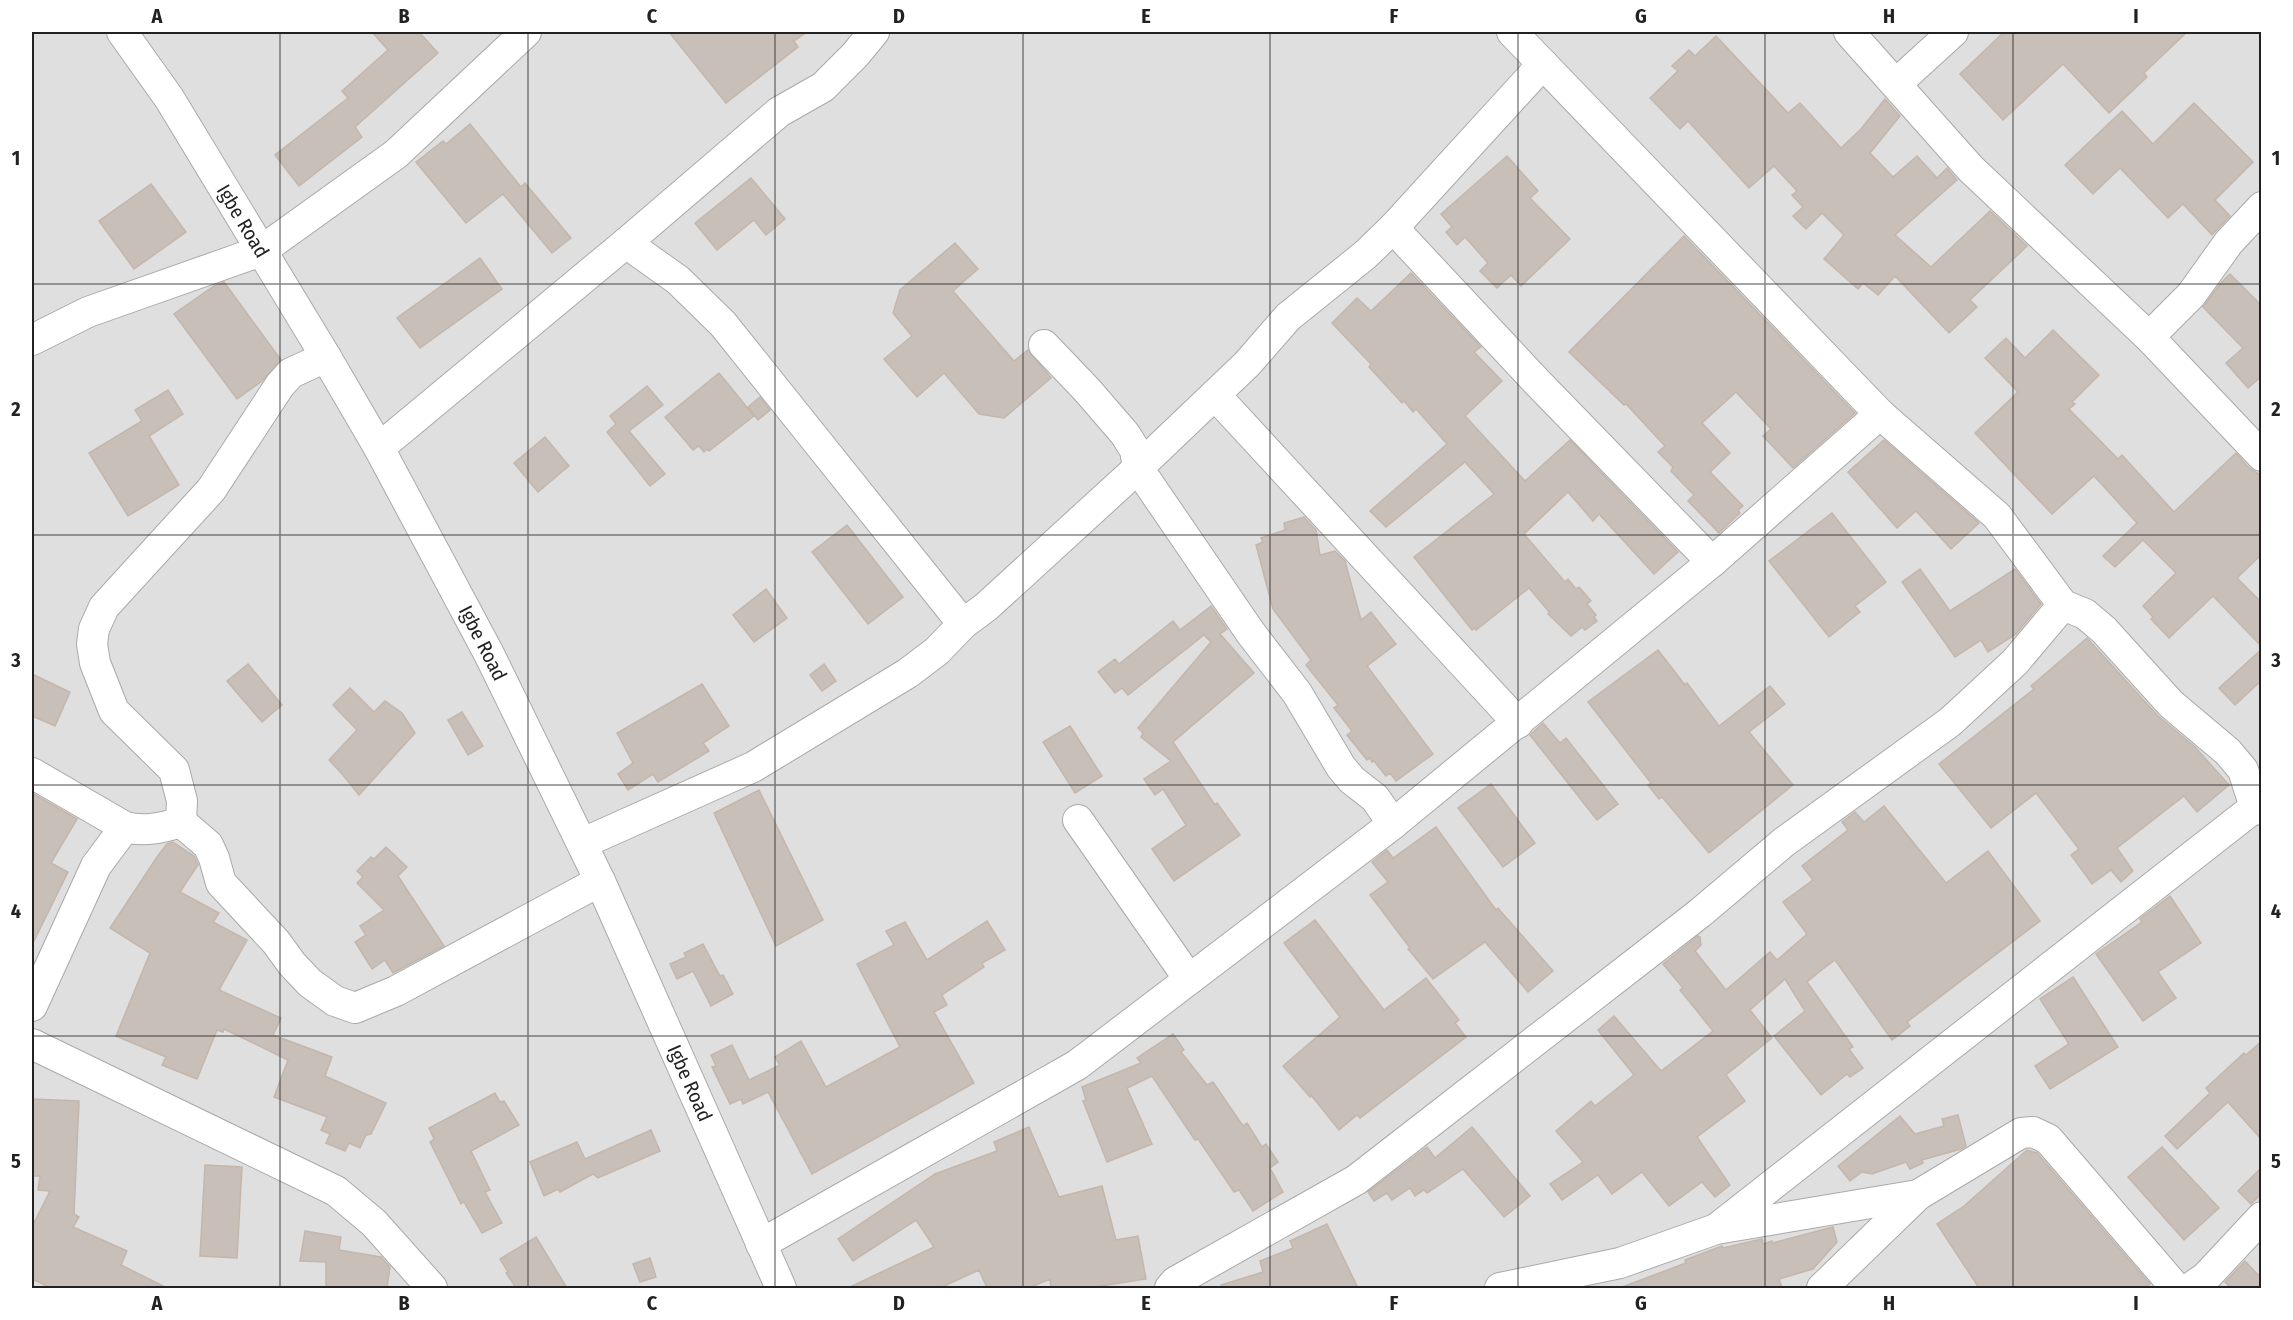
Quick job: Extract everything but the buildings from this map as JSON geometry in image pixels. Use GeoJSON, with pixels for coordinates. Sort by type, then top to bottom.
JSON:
{"type":"FeatureCollection","features":[{"type":"Feature","properties":{"kind":"street","name":"Igbe Road"},"geometry":{"type":"LineString","coordinates":[[122,32],[169,98],[326,357],[378,448],[489,654],[583,843],[781,1288]]}},
{"type":"Feature","properties":{"kind":"street"},"geometry":{"type":"LineString","coordinates":[[32,340],[88,312],[261,250],[396,154],[526,32]]}},
{"type":"Feature","properties":{"kind":"street"},"geometry":{"type":"LineString","coordinates":[[378,448],[780,112],[823,87],[855,55],[873,32]]}},
{"type":"Feature","properties":{"kind":"street"},"geometry":{"type":"LineString","coordinates":[[1512,32],[1880,414],[1997,516],[2062,605],[2085,614],[2104,630],[2171,704],[2228,752],[2243,770],[2258,808],[1716,1229]]}},
{"type":"Feature","properties":{"kind":"street"},"geometry":{"type":"LineString","coordinates":[[1849,32],[1971,169],[2149,337],[2262,456]]}},
{"type":"Feature","properties":{"kind":"street"},"geometry":{"type":"LineString","coordinates":[[1896,84],[1953,32]]}},
{"type":"Feature","properties":{"kind":"street"},"geometry":{"type":"LineString","coordinates":[[583,843],[753,767],[908,673],[937,651],[963,624],[994,600],[1215,395],[1247,364],[1288,317],[1365,255],[1393,228],[1543,64]]}},
{"type":"Feature","properties":{"kind":"street"},"geometry":{"type":"LineString","coordinates":[[2149,337],[2191,295],[2229,242],[2262,207]]}},
{"type":"Feature","properties":{"kind":"street"},"geometry":{"type":"LineString","coordinates":[[1393,228],[1712,562]]}},
{"type":"Feature","properties":{"kind":"street"},"geometry":{"type":"LineString","coordinates":[[626,243],[678,280],[723,324],[963,624]]}},
{"type":"Feature","properties":{"kind":"street"},"geometry":{"type":"LineString","coordinates":[[1044,345],[1088,390],[1125,434],[1135,450],[1138,468],[1250,632],[1297,693],[1341,767],[1352,780],[1375,798],[1393,824]]}},
{"type":"Feature","properties":{"kind":"street"},"geometry":{"type":"LineString","coordinates":[[181,822],[182,801],[174,770],[114,711],[96,663],[92,644],[94,629],[104,607],[211,490],[280,385],[291,373],[326,357]]}},
{"type":"Feature","properties":{"kind":"street"},"geometry":{"type":"LineString","coordinates":[[1215,395],[1518,723]]}},
{"type":"Feature","properties":{"kind":"street"},"geometry":{"type":"LineString","coordinates":[[761,1244],[1077,1065],[1393,824],[1518,723],[1712,562],[1880,414]]}},
{"type":"Feature","properties":{"kind":"street"},"geometry":{"type":"LineString","coordinates":[[1170,1288],[1175,1282],[1356,1180],[1700,913],[1784,842],[1950,722],[2015,662],[2062,605]]}},
{"type":"Feature","properties":{"kind":"street"},"geometry":{"type":"LineString","coordinates":[[32,773],[125,827],[147,830],[181,822]]}},
{"type":"Feature","properties":{"kind":"street"},"geometry":{"type":"LineString","coordinates":[[1078,820],[1189,980]]}},
{"type":"Feature","properties":{"kind":"street"},"geometry":{"type":"LineString","coordinates":[[181,822],[208,845],[221,883],[276,942],[292,964],[310,983],[335,1001],[355,1008],[396,991],[600,881]]}},
{"type":"Feature","properties":{"kind":"street"},"geometry":{"type":"LineString","coordinates":[[32,1006],[96,866],[125,827]]}},
{"type":"Feature","properties":{"kind":"street"},"geometry":{"type":"LineString","coordinates":[[32,1044],[336,1191],[374,1223],[432,1288]]}},
{"type":"Feature","properties":{"kind":"street"},"geometry":{"type":"LineString","coordinates":[[1822,1288],[1918,1195],[2021,1133],[2033,1132],[2048,1139],[2176,1288]]}},
{"type":"Feature","properties":{"kind":"street"},"geometry":{"type":"LineString","coordinates":[[1500,1288],[1620,1263],[1716,1229],[1918,1195]]}},
{"type":"Feature","properties":{"kind":"street"},"geometry":{"type":"LineString","coordinates":[[2190,1288],[2206,1276],[2262,1217]]}},
{"type":"Feature","properties":{"kind":"shaded area"},"geometry":{"type":"Polygon","coordinates":[[[32,32],[2261,32],[2261,1288],[32,1288],[32,32]]]}}]}
